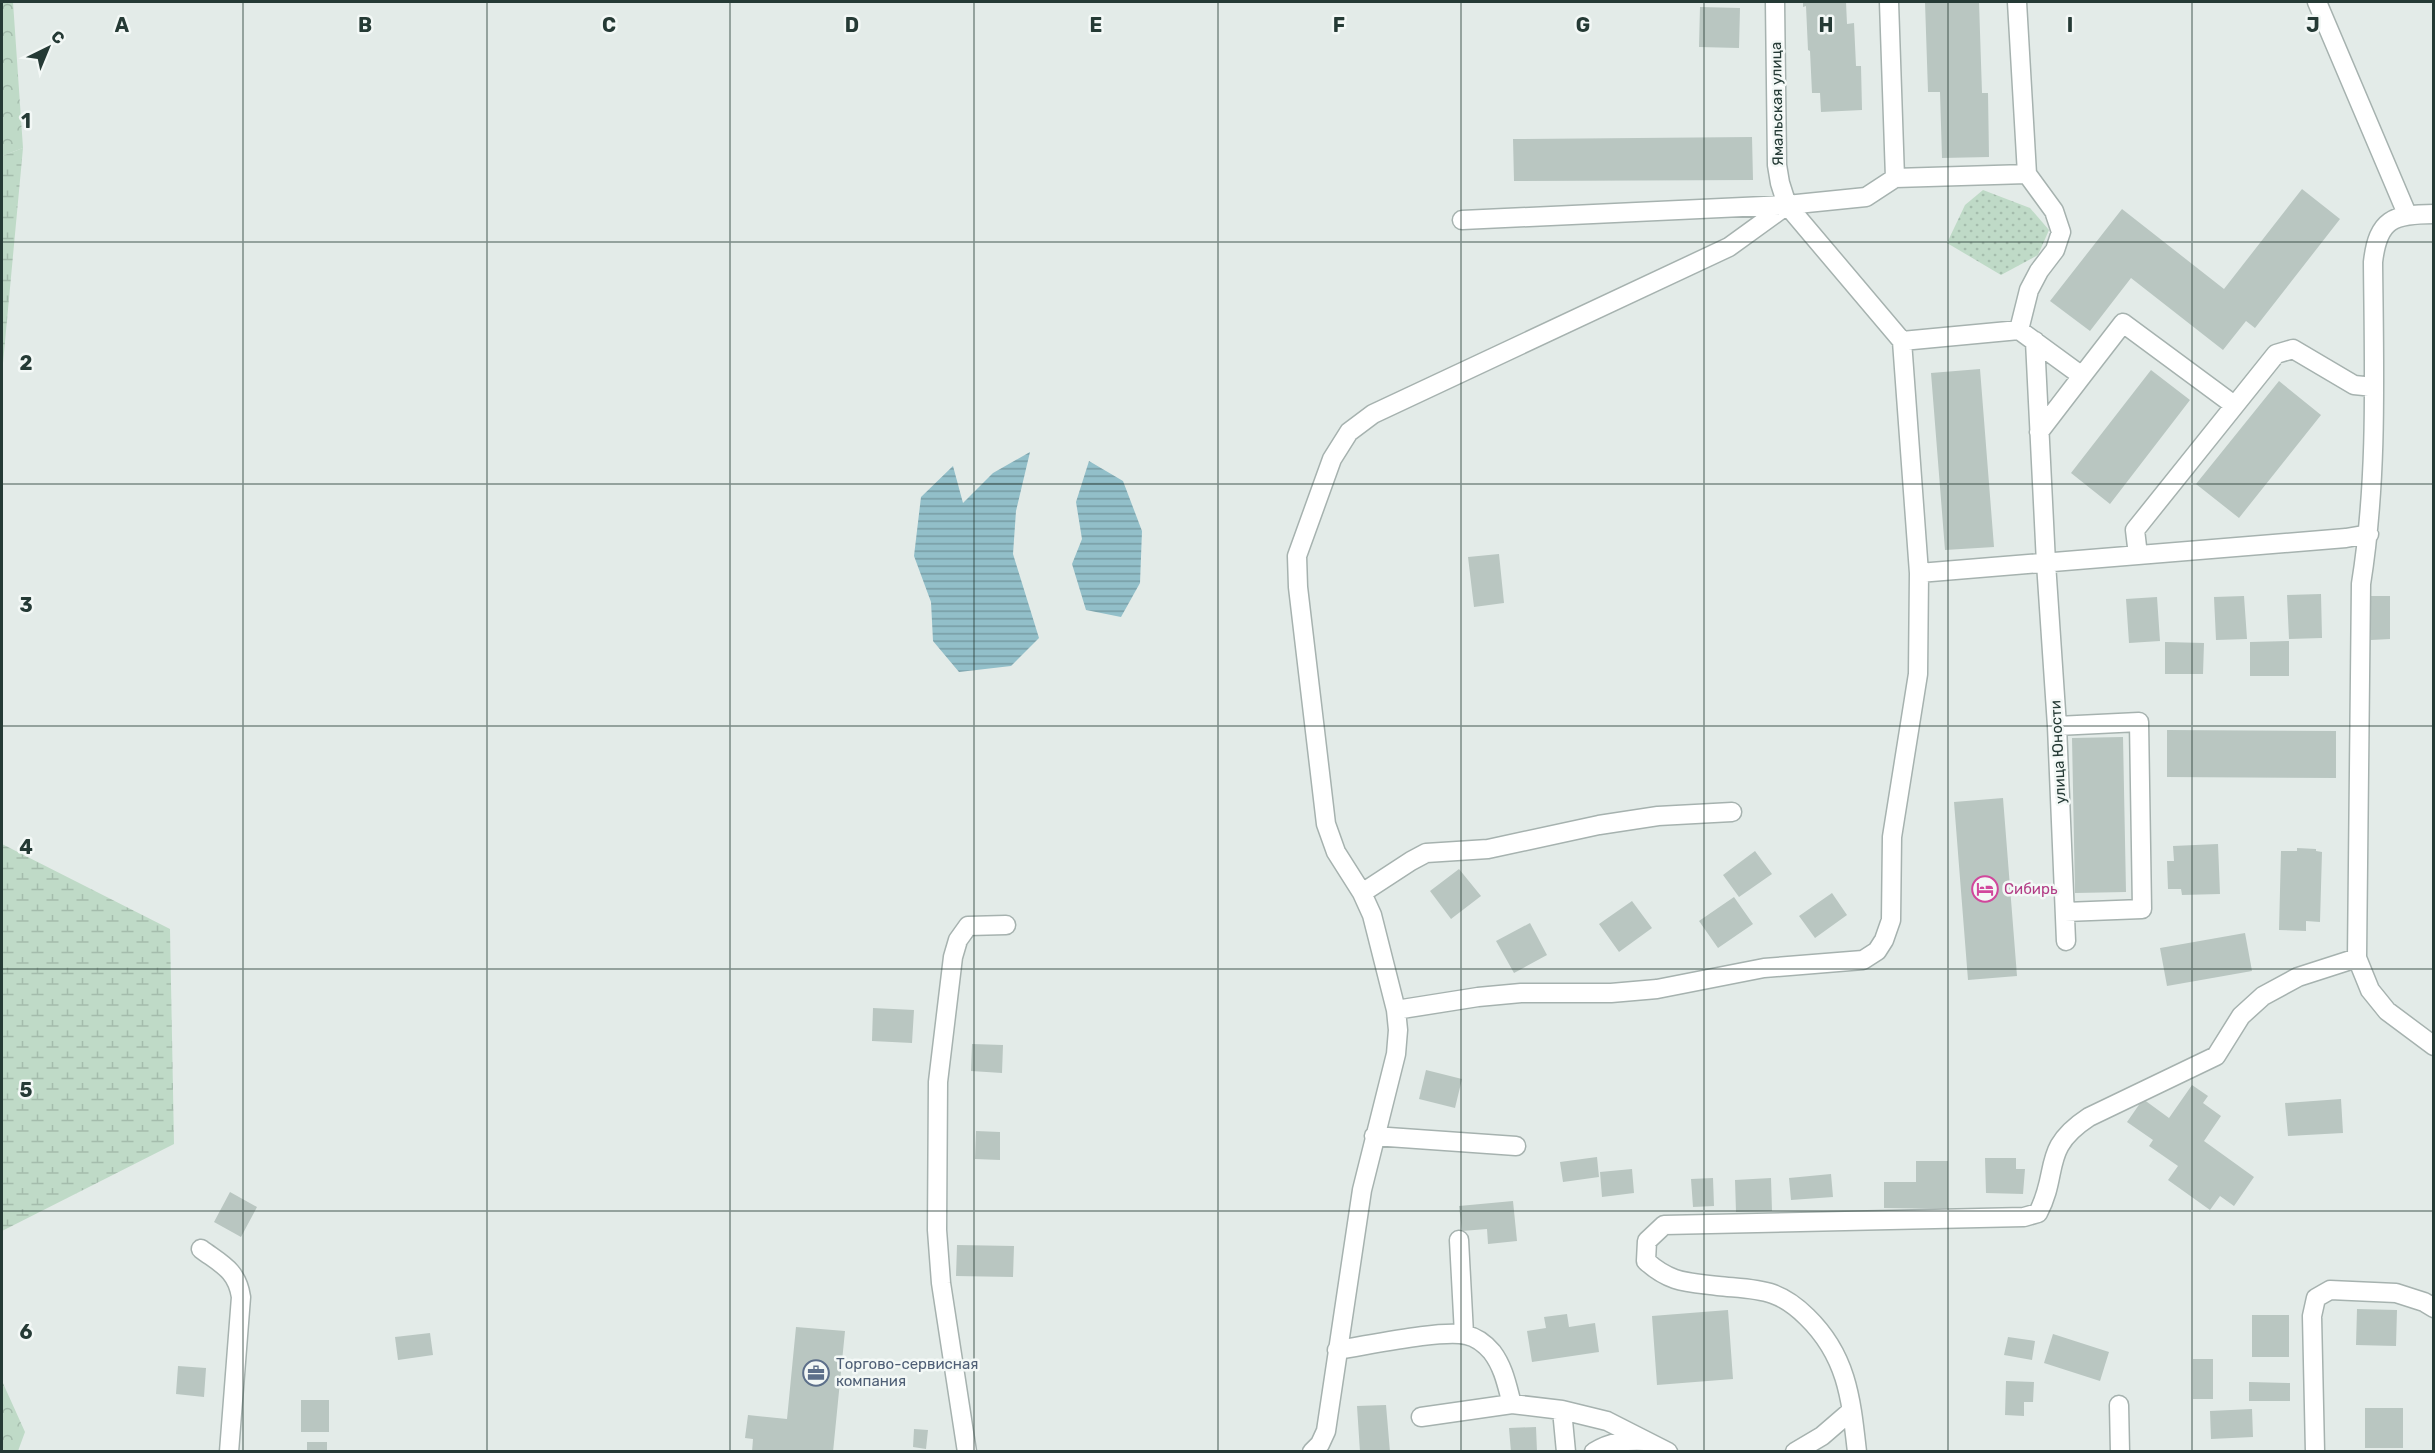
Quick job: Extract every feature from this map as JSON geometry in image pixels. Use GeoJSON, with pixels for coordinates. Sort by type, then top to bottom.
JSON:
{"type":"FeatureCollection","features":[{"type":"Feature","properties":{"kind":"street","name":"Ямальская улица"},"geometry":{"type":"LineString","coordinates":[[1775,2],[1777,165],[1787,205]]}},
{"type":"Feature","properties":{"kind":"street"},"geometry":{"type":"LineString","coordinates":[[1889,2],[1895,178]]}},
{"type":"Feature","properties":{"kind":"street"},"geometry":{"type":"LineString","coordinates":[[2017,2],[2027,174],[2054,211],[2061,232],[2055,250],[2039,271],[2029,290],[2019,330]]}},
{"type":"Feature","properties":{"kind":"street"},"geometry":{"type":"LineString","coordinates":[[2317,2],[2407,214]]}},
{"type":"Feature","properties":{"kind":"street"},"geometry":{"type":"LineString","coordinates":[[1462,220],[1787,205],[1866,197],[1895,178],[2027,174]]}},
{"type":"Feature","properties":{"kind":"street"},"geometry":{"type":"LineString","coordinates":[[1396,1010],[1478,997],[1521,993],[1611,993],[1657,989],[1764,968],[1863,960],[1877,951],[1891,920],[1892,837],[1916,694],[1919,573],[1902,341],[1787,205]]}},
{"type":"Feature","properties":{"kind":"street"},"geometry":{"type":"LineString","coordinates":[[1312,1452],[1320,1444],[1326,1431],[1362,1190],[1396,1054],[1398,1030],[1396,1010],[1372,915],[1362,892],[1336,852],[1326,824],[1298,587],[1297,556],[1332,459],[1349,432],[1373,414],[1729,247],[1787,205]]}},
{"type":"Feature","properties":{"kind":"street"},"geometry":{"type":"LineString","coordinates":[[2433,214],[2407,214],[2384,226],[2375,243],[2373,262],[2374,387],[2369,534],[2361,584],[2356,958],[2370,990],[2387,1011],[2433,1047]]}},
{"type":"Feature","properties":{"kind":"street"},"geometry":{"type":"LineString","coordinates":[[2039,432],[2122,323],[2234,405]]}},
{"type":"Feature","properties":{"kind":"street"},"geometry":{"type":"LineString","coordinates":[[1902,341],[2019,330],[2082,376]]}},
{"type":"Feature","properties":{"kind":"street","name":"улица Юности"},"geometry":{"type":"LineString","coordinates":[[2035,341],[2057,726],[2066,941]]}},
{"type":"Feature","properties":{"kind":"street"},"geometry":{"type":"LineString","coordinates":[[2138,555],[2135,530],[2276,354],[2294,349],[2354,385],[2374,387]]}},
{"type":"Feature","properties":{"kind":"street"},"geometry":{"type":"LineString","coordinates":[[1919,573],[2335,539],[2369,534]]}},
{"type":"Feature","properties":{"kind":"street"},"geometry":{"type":"LineString","coordinates":[[2057,726],[2139,722],[2142,909],[2065,912]]}},
{"type":"Feature","properties":{"kind":"street"},"geometry":{"type":"LineString","coordinates":[[1362,892],[1410,861],[1426,854],[1488,849],[1599,825],[1658,816],[1732,812]]}},
{"type":"Feature","properties":{"kind":"street"},"geometry":{"type":"LineString","coordinates":[[967,1452],[941,1282],[937,1240],[938,1082],[953,957],[958,940],[968,926],[1006,925]]}},
{"type":"Feature","properties":{"kind":"street"},"geometry":{"type":"LineString","coordinates":[[1857,1452],[1840,1361],[1825,1334],[1794,1304],[1772,1293],[1682,1281],[1659,1273],[1646,1261],[1647,1241],[1664,1226],[2024,1217],[2038,1213],[2044,1202],[2054,1154],[2072,1128],[2089,1117],[2217,1056],[2241,1016],[2263,996],[2298,976],[2356,958]]}},
{"type":"Feature","properties":{"kind":"street"},"geometry":{"type":"LineString","coordinates":[[1374,1136],[1516,1146]]}},
{"type":"Feature","properties":{"kind":"street"},"geometry":{"type":"LineString","coordinates":[[1460,1240],[1464,1334]]}},
{"type":"Feature","properties":{"kind":"street"},"geometry":{"type":"LineString","coordinates":[[201,1249],[232,1272],[239,1283],[241,1297],[230,1452]]}},
{"type":"Feature","properties":{"kind":"street"},"geometry":{"type":"LineString","coordinates":[[2315,1452],[2312,1316],[2316,1298],[2330,1290],[2396,1293],[2424,1302],[2433,1308]]}},
{"type":"Feature","properties":{"kind":"street"},"geometry":{"type":"LineString","coordinates":[[1337,1350],[1464,1334],[1477,1339],[1491,1350],[1502,1367],[1512,1404]]}},
{"type":"Feature","properties":{"kind":"street"},"geometry":{"type":"LineString","coordinates":[[1421,1417],[1512,1404],[1562,1410],[1607,1421],[1668,1452]]}},
{"type":"Feature","properties":{"kind":"street"},"geometry":{"type":"LineString","coordinates":[[2119,1405],[2120,1452]]}},
{"type":"Feature","properties":{"kind":"street"},"geometry":{"type":"LineString","coordinates":[[1562,1410],[1566,1452]]}},
{"type":"Feature","properties":{"kind":"street"},"geometry":{"type":"LineString","coordinates":[[1795,1452],[1822,1436],[1851,1411]]}},
{"type":"Feature","properties":{"kind":"street"},"geometry":{"type":"LineString","coordinates":[[1594,1452],[1607,1444],[1624,1440],[1649,1441]]}},
{"type":"Feature","properties":{"kind":"green space"},"geometry":{"type":"Polygon","coordinates":[[[2,2],[13,2],[23,148],[2,156],[2,2]]]}},
{"type":"Feature","properties":{"kind":"green space"},"geometry":{"type":"Polygon","coordinates":[[[23,148],[2,374],[2,156],[23,148]]]}},
{"type":"Feature","properties":{"kind":"green space"},"geometry":{"type":"Polygon","coordinates":[[[1983,190],[2030,208],[2049,230],[2038,255],[2001,275],[1947,243],[1965,205],[1983,190]]]}},
{"type":"Feature","properties":{"kind":"green space"},"geometry":{"type":"Polygon","coordinates":[[[2,844],[170,929],[174,1144],[2,1231],[2,844]]]}},
{"type":"Feature","properties":{"kind":"green space"},"geometry":{"type":"Polygon","coordinates":[[[2,1381],[25,1432],[18,1451],[2,1451],[2,1381]]]}},
{"type":"Feature","properties":{"kind":"water"},"geometry":{"type":"Polygon","coordinates":[[[1030,452],[1016,511],[1013,554],[1039,638],[1011,666],[959,672],[933,641],[931,602],[914,556],[921,497],[953,466],[963,503],[993,473],[1030,452]]]}},
{"type":"Feature","properties":{"kind":"water"},"geometry":{"type":"Polygon","coordinates":[[[1089,461],[1123,481],[1142,531],[1140,583],[1121,617],[1086,610],[1072,564],[1082,539],[1076,502],[1089,461]]]}},
{"type":"Feature","properties":{"kind":"building"},"geometry":{"type":"Polygon","coordinates":[[[1803,2],[1846,2],[1847,24],[1854,23],[1856,66],[1861,66],[1862,110],[1821,112],[1820,93],[1812,93],[1806,6],[1803,7],[1803,2]]]}},
{"type":"Feature","properties":{"kind":"building"},"geometry":{"type":"Polygon","coordinates":[[[1925,2],[1979,2],[1982,93],[1988,93],[1989,157],[1942,158],[1940,92],[1928,92],[1925,2]]]}},
{"type":"Feature","properties":{"kind":"building"},"geometry":{"type":"Polygon","coordinates":[[[1700,7],[1740,8],[1739,48],[1699,47],[1700,7]]]}},
{"type":"Feature","properties":{"kind":"building"},"geometry":{"type":"Polygon","coordinates":[[[1752,137],[1753,180],[1514,181],[1513,139],[1752,137]]]}},
{"type":"Feature","properties":{"kind":"building"},"geometry":{"type":"Polygon","coordinates":[[[2302,189],[2340,219],[2255,328],[2246,321],[2223,350],[2131,278],[2090,331],[2050,301],[2122,209],[2224,289],[2302,189]]]}},
{"type":"Feature","properties":{"kind":"building"},"geometry":{"type":"Polygon","coordinates":[[[1980,369],[1994,547],[1945,550],[1931,373],[1980,369]]]}},
{"type":"Feature","properties":{"kind":"building"},"geometry":{"type":"Polygon","coordinates":[[[2151,370],[2190,400],[2110,504],[2071,473],[2151,370]]]}},
{"type":"Feature","properties":{"kind":"building"},"geometry":{"type":"Polygon","coordinates":[[[2279,381],[2321,415],[2239,518],[2196,484],[2279,381]]]}},
{"type":"Feature","properties":{"kind":"building"},"geometry":{"type":"Polygon","coordinates":[[[1499,554],[1504,603],[1474,607],[1468,557],[1499,554]]]}},
{"type":"Feature","properties":{"kind":"building"},"geometry":{"type":"Polygon","coordinates":[[[2321,594],[2322,638],[2289,639],[2287,595],[2321,594]]]}},
{"type":"Feature","properties":{"kind":"building"},"geometry":{"type":"Polygon","coordinates":[[[2244,596],[2247,639],[2216,640],[2214,597],[2244,596]]]}},
{"type":"Feature","properties":{"kind":"building"},"geometry":{"type":"Polygon","coordinates":[[[2371,596],[2390,596],[2390,639],[2371,640],[2371,596]]]}},
{"type":"Feature","properties":{"kind":"building"},"geometry":{"type":"Polygon","coordinates":[[[2157,597],[2160,641],[2129,643],[2126,599],[2157,597]]]}},
{"type":"Feature","properties":{"kind":"building"},"geometry":{"type":"Polygon","coordinates":[[[2289,641],[2289,676],[2250,676],[2250,642],[2289,641]]]}},
{"type":"Feature","properties":{"kind":"building"},"geometry":{"type":"Polygon","coordinates":[[[2165,642],[2204,643],[2203,674],[2165,674],[2165,642]]]}},
{"type":"Feature","properties":{"kind":"building"},"geometry":{"type":"Polygon","coordinates":[[[2167,730],[2336,731],[2336,778],[2167,777],[2167,730]]]}},
{"type":"Feature","properties":{"kind":"building","name":"Сибирь"},"geometry":{"type":"Polygon","coordinates":[[[2123,737],[2126,892],[2075,893],[2072,738],[2123,737]]]}},
{"type":"Feature","properties":{"kind":"building","name":"Сибирь"},"geometry":{"type":"Polygon","coordinates":[[[2003,798],[2017,976],[1968,980],[1954,802],[2003,798]]]}},
{"type":"Feature","properties":{"kind":"building"},"geometry":{"type":"Polygon","coordinates":[[[2218,844],[2220,894],[2182,895],[2181,889],[2168,889],[2167,861],[2174,861],[2173,846],[2218,844]]]}},
{"type":"Feature","properties":{"kind":"building"},"geometry":{"type":"Polygon","coordinates":[[[2297,848],[2316,849],[2322,852],[2320,922],[2306,921],[2306,931],[2279,930],[2281,851],[2297,851],[2297,848]]]}},
{"type":"Feature","properties":{"kind":"building"},"geometry":{"type":"Polygon","coordinates":[[[1755,851],[1772,874],[1739,897],[1723,875],[1755,851]]]}},
{"type":"Feature","properties":{"kind":"building"},"geometry":{"type":"Polygon","coordinates":[[[1459,869],[1481,896],[1451,919],[1430,891],[1459,869]]]}},
{"type":"Feature","properties":{"kind":"building"},"geometry":{"type":"Polygon","coordinates":[[[1832,893],[1847,915],[1815,938],[1799,916],[1832,893]]]}},
{"type":"Feature","properties":{"kind":"building"},"geometry":{"type":"Polygon","coordinates":[[[1734,897],[1753,924],[1718,948],[1699,921],[1734,897]]]}},
{"type":"Feature","properties":{"kind":"building"},"geometry":{"type":"Polygon","coordinates":[[[1632,901],[1652,928],[1619,952],[1599,924],[1632,901]]]}},
{"type":"Feature","properties":{"kind":"building"},"geometry":{"type":"Polygon","coordinates":[[[1530,923],[1547,955],[1514,973],[1496,941],[1530,923]]]}},
{"type":"Feature","properties":{"kind":"building"},"geometry":{"type":"Polygon","coordinates":[[[2245,933],[2252,971],[2167,986],[2160,948],[2245,933]]]}},
{"type":"Feature","properties":{"kind":"building"},"geometry":{"type":"Polygon","coordinates":[[[873,1008],[914,1010],[912,1043],[872,1041],[873,1008]]]}},
{"type":"Feature","properties":{"kind":"building"},"geometry":{"type":"Polygon","coordinates":[[[972,1044],[1003,1045],[1002,1073],[971,1071],[972,1044]]]}},
{"type":"Feature","properties":{"kind":"building"},"geometry":{"type":"Polygon","coordinates":[[[1426,1070],[1462,1079],[1455,1108],[1419,1099],[1426,1070]]]}},
{"type":"Feature","properties":{"kind":"building"},"geometry":{"type":"Polygon","coordinates":[[[2192,1085],[2208,1096],[2203,1103],[2221,1116],[2204,1141],[2254,1177],[2234,1206],[2220,1196],[2210,1210],[2168,1180],[2178,1166],[2149,1146],[2153,1140],[2127,1122],[2143,1099],[2169,1118],[2192,1085]]]}},
{"type":"Feature","properties":{"kind":"building"},"geometry":{"type":"Polygon","coordinates":[[[2341,1099],[2343,1133],[2288,1136],[2285,1103],[2341,1099]]]}},
{"type":"Feature","properties":{"kind":"building"},"geometry":{"type":"Polygon","coordinates":[[[976,1131],[1000,1132],[1000,1160],[975,1159],[976,1131]]]}},
{"type":"Feature","properties":{"kind":"building"},"geometry":{"type":"Polygon","coordinates":[[[1597,1157],[1599,1177],[1563,1182],[1560,1162],[1597,1157]]]}},
{"type":"Feature","properties":{"kind":"building"},"geometry":{"type":"Polygon","coordinates":[[[1985,1158],[2016,1158],[2016,1169],[2025,1169],[2023,1194],[1986,1193],[1985,1158]]]}},
{"type":"Feature","properties":{"kind":"building"},"geometry":{"type":"Polygon","coordinates":[[[1916,1161],[1948,1161],[1948,1209],[1884,1208],[1884,1182],[1916,1182],[1916,1161]]]}},
{"type":"Feature","properties":{"kind":"building"},"geometry":{"type":"Polygon","coordinates":[[[1632,1169],[1634,1193],[1602,1197],[1600,1172],[1632,1169]]]}},
{"type":"Feature","properties":{"kind":"building"},"geometry":{"type":"Polygon","coordinates":[[[1831,1174],[1833,1197],[1791,1200],[1789,1178],[1831,1174]]]}},
{"type":"Feature","properties":{"kind":"building"},"geometry":{"type":"Polygon","coordinates":[[[1713,1178],[1714,1206],[1693,1207],[1691,1179],[1713,1178]]]}},
{"type":"Feature","properties":{"kind":"building"},"geometry":{"type":"Polygon","coordinates":[[[1771,1178],[1772,1211],[1736,1212],[1735,1180],[1771,1178]]]}},
{"type":"Feature","properties":{"kind":"building"},"geometry":{"type":"Polygon","coordinates":[[[230,1192],[257,1207],[241,1237],[214,1222],[230,1192]]]}},
{"type":"Feature","properties":{"kind":"building"},"geometry":{"type":"Polygon","coordinates":[[[1513,1201],[1517,1241],[1488,1244],[1487,1229],[1462,1231],[1459,1206],[1513,1201]]]}},
{"type":"Feature","properties":{"kind":"building"},"geometry":{"type":"Polygon","coordinates":[[[957,1245],[1014,1246],[1013,1277],[956,1276],[957,1245]]]}},
{"type":"Feature","properties":{"kind":"building"},"geometry":{"type":"Polygon","coordinates":[[[2357,1309],[2397,1310],[2396,1346],[2356,1345],[2357,1309]]]}},
{"type":"Feature","properties":{"kind":"building"},"geometry":{"type":"Polygon","coordinates":[[[1728,1310],[1733,1379],[1657,1385],[1652,1316],[1728,1310]]]}},
{"type":"Feature","properties":{"kind":"building"},"geometry":{"type":"Polygon","coordinates":[[[1567,1314],[1569,1327],[1595,1323],[1599,1352],[1532,1362],[1527,1331],[1546,1328],[1544,1317],[1567,1314]]]}},
{"type":"Feature","properties":{"kind":"building"},"geometry":{"type":"Polygon","coordinates":[[[2252,1315],[2289,1315],[2289,1357],[2252,1357],[2252,1315]]]}},
{"type":"Feature","properties":{"kind":"building","name":"Торгово-сервисная компания"},"geometry":{"type":"Polygon","coordinates":[[[796,1327],[845,1331],[833,1452],[752,1452],[753,1439],[745,1438],[748,1415],[787,1419],[796,1327]]]}},
{"type":"Feature","properties":{"kind":"building"},"geometry":{"type":"Polygon","coordinates":[[[430,1333],[433,1355],[398,1360],[395,1337],[430,1333]]]}},
{"type":"Feature","properties":{"kind":"building"},"geometry":{"type":"Polygon","coordinates":[[[2053,1334],[2109,1352],[2100,1381],[2044,1363],[2053,1334]]]}},
{"type":"Feature","properties":{"kind":"building"},"geometry":{"type":"Polygon","coordinates":[[[2008,1337],[2035,1341],[2032,1360],[2004,1355],[2008,1337]]]}},
{"type":"Feature","properties":{"kind":"building"},"geometry":{"type":"Polygon","coordinates":[[[2193,1359],[2213,1359],[2213,1399],[2193,1399],[2193,1359]]]}},
{"type":"Feature","properties":{"kind":"building"},"geometry":{"type":"Polygon","coordinates":[[[178,1366],[206,1368],[204,1397],[176,1394],[178,1366]]]}},
{"type":"Feature","properties":{"kind":"building"},"geometry":{"type":"Polygon","coordinates":[[[2006,1381],[2034,1382],[2033,1402],[2024,1402],[2024,1416],[2005,1415],[2006,1381]]]}},
{"type":"Feature","properties":{"kind":"building"},"geometry":{"type":"Polygon","coordinates":[[[2249,1382],[2290,1383],[2290,1401],[2249,1401],[2249,1382]]]}},
{"type":"Feature","properties":{"kind":"building"},"geometry":{"type":"Polygon","coordinates":[[[301,1400],[329,1400],[329,1432],[301,1432],[301,1400]]]}},
{"type":"Feature","properties":{"kind":"building"},"geometry":{"type":"Polygon","coordinates":[[[1386,1405],[1390,1452],[1360,1452],[1357,1406],[1386,1405]]]}},
{"type":"Feature","properties":{"kind":"building"},"geometry":{"type":"Polygon","coordinates":[[[2365,1408],[2403,1408],[2403,1448],[2365,1448],[2365,1408]]]}},
{"type":"Feature","properties":{"kind":"building"},"geometry":{"type":"Polygon","coordinates":[[[2252,1409],[2253,1437],[2211,1439],[2210,1411],[2252,1409]]]}},
{"type":"Feature","properties":{"kind":"building"},"geometry":{"type":"Polygon","coordinates":[[[1536,1427],[1537,1452],[1511,1452],[1509,1428],[1536,1427]]]}},
{"type":"Feature","properties":{"kind":"building"},"geometry":{"type":"Polygon","coordinates":[[[914,1429],[928,1430],[926,1449],[913,1447],[914,1429]]]}},
{"type":"Feature","properties":{"kind":"building"},"geometry":{"type":"Polygon","coordinates":[[[307,1442],[327,1442],[327,1452],[307,1452],[307,1442]]]}},
{"type":"Feature","properties":{"kind":"place","name":"Сибирь"},"geometry":{"type":"Point","coordinates":[1985,889]}},
{"type":"Feature","properties":{"kind":"place","name":"Торгово-сервисная компания"},"geometry":{"type":"Point","coordinates":[816,1373]}}]}
